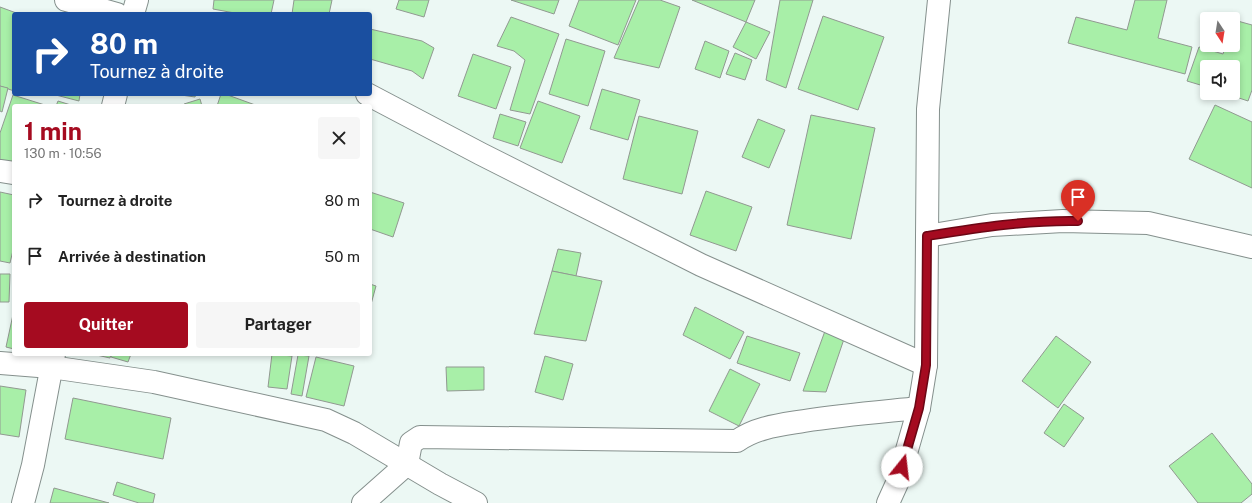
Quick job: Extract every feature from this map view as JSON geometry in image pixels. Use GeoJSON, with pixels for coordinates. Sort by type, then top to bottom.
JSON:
{"type":"FeatureCollection","features":[{"type":"Feature","properties":{"kind":"street"},"geometry":{"type":"LineString","coordinates":[[66,0],[110,12]]}},
{"type":"Feature","properties":{"kind":"street"},"geometry":{"type":"LineString","coordinates":[[134,12],[137,0]]}},
{"type":"Feature","properties":{"kind":"street"},"geometry":{"type":"LineString","coordinates":[[888,503],[898,481],[919,408],[926,365],[928,109],[939,0]]}},
{"type":"Feature","properties":{"kind":"street"},"geometry":{"type":"LineString","coordinates":[[371,96],[481,154],[701,265],[926,365]]}},
{"type":"Feature","properties":{"kind":"street"},"geometry":{"type":"LineString","coordinates":[[0,171],[12,173]]}},
{"type":"Feature","properties":{"kind":"street"},"geometry":{"type":"LineString","coordinates":[[927,236],[992,225],[1056,221],[1148,223],[1252,247]]}},
{"type":"Feature","properties":{"kind":"street"},"geometry":{"type":"LineString","coordinates":[[23,503],[33,465],[53,361]]}},
{"type":"Feature","properties":{"kind":"street"},"geometry":{"type":"LineString","coordinates":[[0,363],[53,361],[326,420],[354,433],[476,503]]}},
{"type":"Feature","properties":{"kind":"street"},"geometry":{"type":"LineString","coordinates":[[363,503],[407,464],[411,444],[420,437],[737,441],[755,431],[769,427],[834,416],[919,408]]}},
{"type":"Feature","properties":{"kind":"building"},"geometry":{"type":"Polygon","coordinates":[[[214,0],[274,0],[271,12],[229,12],[213,9],[214,0]]]}},
{"type":"Feature","properties":{"kind":"building"},"geometry":{"type":"Polygon","coordinates":[[[294,0],[332,0],[329,12],[292,12],[294,0]]]}},
{"type":"Feature","properties":{"kind":"building"},"geometry":{"type":"Polygon","coordinates":[[[399,0],[429,0],[424,17],[396,9],[399,0]]]}},
{"type":"Feature","properties":{"kind":"building"},"geometry":{"type":"Polygon","coordinates":[[[511,0],[559,0],[554,14],[511,0]]]}},
{"type":"Feature","properties":{"kind":"building"},"geometry":{"type":"Polygon","coordinates":[[[579,0],[636,0],[618,45],[569,26],[579,0]]]}},
{"type":"Feature","properties":{"kind":"building"},"geometry":{"type":"Polygon","coordinates":[[[639,0],[660,0],[680,7],[659,68],[614,58],[639,0]]]}},
{"type":"Feature","properties":{"kind":"building"},"geometry":{"type":"Polygon","coordinates":[[[692,0],[755,0],[746,22],[692,0]]]}},
{"type":"Feature","properties":{"kind":"building"},"geometry":{"type":"Polygon","coordinates":[[[780,0],[813,0],[786,88],[766,80],[780,0]]]}},
{"type":"Feature","properties":{"kind":"building"},"geometry":{"type":"Polygon","coordinates":[[[1135,0],[1167,0],[1158,38],[1192,47],[1185,74],[1068,43],[1076,17],[1127,30],[1135,0]]]}},
{"type":"Feature","properties":{"kind":"building"},"geometry":{"type":"Polygon","coordinates":[[[0,7],[14,12],[12,12],[12,90],[0,86],[0,7]]]}},
{"type":"Feature","properties":{"kind":"building"},"geometry":{"type":"Polygon","coordinates":[[[823,16],[884,37],[858,110],[798,89],[823,16]]]}},
{"type":"Feature","properties":{"kind":"building"},"geometry":{"type":"Polygon","coordinates":[[[511,17],[559,34],[530,114],[510,110],[525,60],[514,51],[497,46],[511,17]]]}},
{"type":"Feature","properties":{"kind":"building"},"geometry":{"type":"Polygon","coordinates":[[[746,22],[770,32],[756,59],[733,47],[746,22]]]}},
{"type":"Feature","properties":{"kind":"building"},"geometry":{"type":"Polygon","coordinates":[[[1240,22],[1252,25],[1252,90],[1248,101],[1240,98],[1240,60],[1200,60],[1200,85],[1187,81],[1199,47],[1200,52],[1216,52],[1223,54],[1224,52],[1240,52],[1240,22]]]}},
{"type":"Feature","properties":{"kind":"building"},"geometry":{"type":"Polygon","coordinates":[[[372,29],[422,41],[434,48],[423,79],[412,71],[372,60],[372,29]]]}},
{"type":"Feature","properties":{"kind":"building"},"geometry":{"type":"Polygon","coordinates":[[[566,39],[605,51],[588,106],[549,94],[566,39]]]}},
{"type":"Feature","properties":{"kind":"building"},"geometry":{"type":"Polygon","coordinates":[[[705,41],[729,51],[720,78],[695,69],[705,41]]]}},
{"type":"Feature","properties":{"kind":"building"},"geometry":{"type":"Polygon","coordinates":[[[735,53],[752,60],[745,80],[726,74],[735,53]]]}},
{"type":"Feature","properties":{"kind":"building"},"geometry":{"type":"Polygon","coordinates":[[[473,54],[511,67],[496,109],[458,96],[473,54]]]}},
{"type":"Feature","properties":{"kind":"building"},"geometry":{"type":"Polygon","coordinates":[[[0,86],[8,88],[2,112],[0,111],[0,86]]]}},
{"type":"Feature","properties":{"kind":"building"},"geometry":{"type":"Polygon","coordinates":[[[602,89],[640,100],[628,140],[590,129],[602,89]]]}},
{"type":"Feature","properties":{"kind":"building"},"geometry":{"type":"Polygon","coordinates":[[[13,96],[42,104],[12,104],[12,164],[0,161],[0,133],[13,96]]]}},
{"type":"Feature","properties":{"kind":"building"},"geometry":{"type":"Polygon","coordinates":[[[60,96],[80,96],[79,101],[60,96]]]}},
{"type":"Feature","properties":{"kind":"building"},"geometry":{"type":"Polygon","coordinates":[[[220,96],[230,96],[252,104],[218,104],[220,96]]]}},
{"type":"Feature","properties":{"kind":"building"},"geometry":{"type":"Polygon","coordinates":[[[200,99],[201,104],[184,104],[200,99]]]}},
{"type":"Feature","properties":{"kind":"building"},"geometry":{"type":"Polygon","coordinates":[[[58,101],[68,104],[57,104],[58,101]]]}},
{"type":"Feature","properties":{"kind":"building"},"geometry":{"type":"Polygon","coordinates":[[[538,101],[580,116],[562,163],[520,148],[538,101]]]}},
{"type":"Feature","properties":{"kind":"building"},"geometry":{"type":"Polygon","coordinates":[[[1215,105],[1252,122],[1252,188],[1189,159],[1215,105]]]}},
{"type":"Feature","properties":{"kind":"building"},"geometry":{"type":"Polygon","coordinates":[[[500,114],[526,122],[518,146],[493,138],[500,114]]]}},
{"type":"Feature","properties":{"kind":"building"},"geometry":{"type":"Polygon","coordinates":[[[811,115],[875,128],[851,239],[787,225],[811,115]]]}},
{"type":"Feature","properties":{"kind":"building"},"geometry":{"type":"Polygon","coordinates":[[[639,116],[698,131],[682,194],[623,179],[639,116]]]}},
{"type":"Feature","properties":{"kind":"building"},"geometry":{"type":"Polygon","coordinates":[[[758,119],[785,130],[769,168],[742,157],[758,119]]]}},
{"type":"Feature","properties":{"kind":"building"},"geometry":{"type":"Polygon","coordinates":[[[706,191],[752,207],[736,251],[690,235],[706,191]]]}},
{"type":"Feature","properties":{"kind":"building"},"geometry":{"type":"Polygon","coordinates":[[[0,192],[12,195],[12,254],[10,263],[0,261],[0,192]]]}},
{"type":"Feature","properties":{"kind":"building"},"geometry":{"type":"Polygon","coordinates":[[[372,193],[404,203],[393,237],[372,230],[372,193]]]}},
{"type":"Feature","properties":{"kind":"building"},"geometry":{"type":"Polygon","coordinates":[[[558,249],[581,253],[576,276],[552,271],[558,249]]]}},
{"type":"Feature","properties":{"kind":"building"},"geometry":{"type":"Polygon","coordinates":[[[552,271],[602,281],[586,341],[534,334],[552,271]]]}},
{"type":"Feature","properties":{"kind":"building"},"geometry":{"type":"Polygon","coordinates":[[[0,274],[10,274],[9,302],[0,302],[0,274]]]}},
{"type":"Feature","properties":{"kind":"building"},"geometry":{"type":"Polygon","coordinates":[[[372,285],[376,286],[372,301],[372,285]]]}},
{"type":"Feature","properties":{"kind":"building"},"geometry":{"type":"Polygon","coordinates":[[[695,307],[744,332],[730,359],[683,335],[695,307]]]}},
{"type":"Feature","properties":{"kind":"building"},"geometry":{"type":"Polygon","coordinates":[[[12,319],[12,348],[6,347],[12,319]]]}},
{"type":"Feature","properties":{"kind":"building"},"geometry":{"type":"Polygon","coordinates":[[[825,331],[844,339],[826,392],[803,391],[825,331]]]}},
{"type":"Feature","properties":{"kind":"building"},"geometry":{"type":"Polygon","coordinates":[[[747,336],[800,353],[790,381],[737,363],[747,336]]]}},
{"type":"Feature","properties":{"kind":"building"},"geometry":{"type":"Polygon","coordinates":[[[1056,336],[1091,362],[1058,408],[1022,381],[1056,336]]]}},
{"type":"Feature","properties":{"kind":"building"},"geometry":{"type":"Polygon","coordinates":[[[111,356],[130,356],[128,362],[111,356]]]}},
{"type":"Feature","properties":{"kind":"building"},"geometry":{"type":"Polygon","coordinates":[[[272,356],[292,356],[287,389],[268,387],[272,356]]]}},
{"type":"Feature","properties":{"kind":"building"},"geometry":{"type":"Polygon","coordinates":[[[298,356],[309,356],[302,396],[291,394],[298,356]]]}},
{"type":"Feature","properties":{"kind":"building"},"geometry":{"type":"Polygon","coordinates":[[[545,356],[573,364],[563,400],[535,392],[545,356]]]}},
{"type":"Feature","properties":{"kind":"building"},"geometry":{"type":"Polygon","coordinates":[[[316,357],[354,366],[344,406],[306,397],[316,357]]]}},
{"type":"Feature","properties":{"kind":"building"},"geometry":{"type":"Polygon","coordinates":[[[446,367],[484,367],[484,390],[447,391],[446,367]]]}},
{"type":"Feature","properties":{"kind":"building"},"geometry":{"type":"Polygon","coordinates":[[[730,369],[760,384],[739,426],[709,411],[730,369]]]}},
{"type":"Feature","properties":{"kind":"building"},"geometry":{"type":"Polygon","coordinates":[[[0,386],[26,390],[19,437],[0,434],[0,386]]]}},
{"type":"Feature","properties":{"kind":"building"},"geometry":{"type":"Polygon","coordinates":[[[73,398],[171,418],[163,459],[65,439],[73,398]]]}},
{"type":"Feature","properties":{"kind":"building"},"geometry":{"type":"Polygon","coordinates":[[[1064,404],[1084,418],[1064,447],[1044,433],[1064,404]]]}},
{"type":"Feature","properties":{"kind":"building"},"geometry":{"type":"Polygon","coordinates":[[[1212,433],[1252,484],[1252,494],[1241,503],[1198,503],[1169,466],[1212,433]]]}},
{"type":"Feature","properties":{"kind":"building"},"geometry":{"type":"Polygon","coordinates":[[[117,482],[155,494],[153,503],[139,503],[113,495],[117,482]]]}},
{"type":"Feature","properties":{"kind":"building"},"geometry":{"type":"Polygon","coordinates":[[[54,488],[109,503],[50,503],[54,488]]]}},
{"type":"Feature","properties":{"kind":"route"},"geometry":{"type":"LineString","coordinates":[[902,467],[919,408],[926,365],[927,236],[992,225],[1078,221]]}}]}
